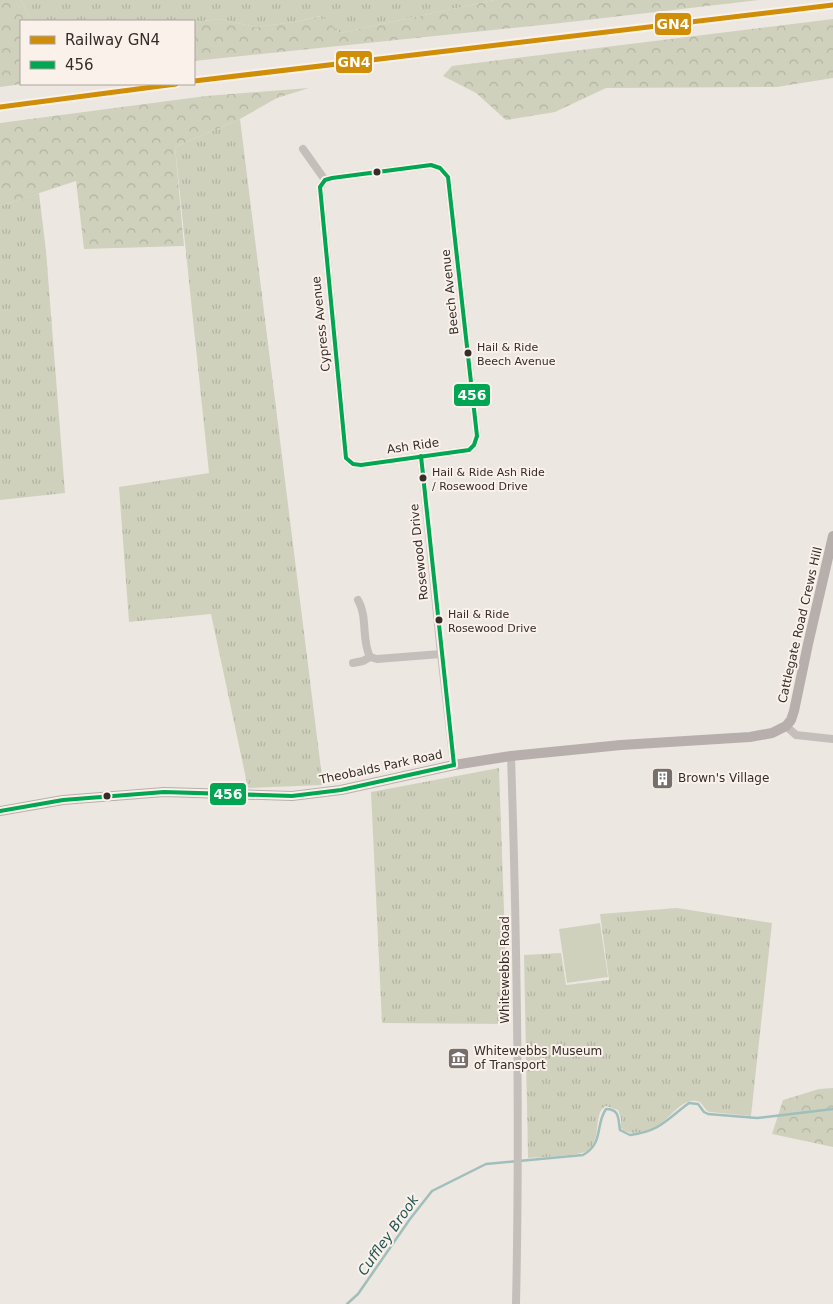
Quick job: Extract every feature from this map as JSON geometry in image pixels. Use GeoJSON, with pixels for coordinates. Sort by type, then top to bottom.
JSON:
{"type":"FeatureCollection","features":[{"type":"Feature","properties":{"kind":"street"},"geometry":{"type":"LineString","coordinates":[[303,149],[325,180]]}},
{"type":"Feature","properties":{"kind":"street","name":"Beech Avenue"},"geometry":{"type":"LineString","coordinates":[[325,180],[431,165],[440,168],[448,177],[477,436],[474,445]]}},
{"type":"Feature","properties":{"kind":"street","name":"Cypress Avenue"},"geometry":{"type":"LineString","coordinates":[[325,180],[320,187],[320,196],[346,458],[353,464]]}},
{"type":"Feature","properties":{"kind":"street","name":"Ash Ride"},"geometry":{"type":"LineString","coordinates":[[353,464],[361,465],[469,450],[474,445]]}},
{"type":"Feature","properties":{"kind":"street","name":"Rosewood Drive"},"geometry":{"type":"LineString","coordinates":[[421,456],[454,765]]}},
{"type":"Feature","properties":{"kind":"street","name":"Cattlegate Road Crews Hill"},"geometry":{"type":"LineString","coordinates":[[789,723],[833,536]]}},
{"type":"Feature","properties":{"kind":"street"},"geometry":{"type":"LineString","coordinates":[[358,600],[363,608],[366,649],[370,657]]}},
{"type":"Feature","properties":{"kind":"street"},"geometry":{"type":"LineString","coordinates":[[353,663],[370,657],[377,659],[441,654]]}},
{"type":"Feature","properties":{"kind":"street"},"geometry":{"type":"LineString","coordinates":[[789,723],[796,735],[833,739]]}},
{"type":"Feature","properties":{"kind":"street","name":"Theobalds Park Road"},"geometry":{"type":"LineString","coordinates":[[0,810],[63,800],[164,792],[292,796],[341,790],[454,765],[511,756],[621,745],[750,737],[772,733],[789,723]]}},
{"type":"Feature","properties":{"kind":"street","name":"Whitewebbs Road"},"geometry":{"type":"LineString","coordinates":[[511,756],[516,907],[519,1177],[516,1304]]}},
{"type":"Feature","properties":{"kind":"green space"},"geometry":{"type":"Polygon","coordinates":[[[0,0],[21,0],[31,20],[20,20],[20,84],[0,87],[0,0]]]}},
{"type":"Feature","properties":{"kind":"green space"},"geometry":{"type":"Polygon","coordinates":[[[21,0],[494,0],[340,33],[321,16],[255,27],[220,19],[195,22],[195,20],[31,20],[21,0]]]}},
{"type":"Feature","properties":{"kind":"green space"},"geometry":{"type":"Polygon","coordinates":[[[494,0],[759,0],[561,23],[195,61],[195,22],[220,19],[255,27],[322,16],[340,33],[494,0]]]}},
{"type":"Feature","properties":{"kind":"green space"},"geometry":{"type":"Polygon","coordinates":[[[833,19],[833,78],[777,87],[606,88],[555,112],[506,120],[476,93],[443,76],[452,66],[833,19]]]}},
{"type":"Feature","properties":{"kind":"green space"},"geometry":{"type":"Polygon","coordinates":[[[309,88],[277,98],[240,119],[175,147],[184,246],[84,249],[76,181],[0,206],[0,123],[206,96],[309,88]]]}},
{"type":"Feature","properties":{"kind":"green space"},"geometry":{"type":"Polygon","coordinates":[[[240,119],[323,785],[248,788],[211,614],[129,622],[119,487],[209,473],[175,147],[240,119]]]}},
{"type":"Feature","properties":{"kind":"green space"},"geometry":{"type":"Polygon","coordinates":[[[39,193],[46,251],[65,493],[0,500],[0,206],[39,193]]]}},
{"type":"Feature","properties":{"kind":"green space"},"geometry":{"type":"Polygon","coordinates":[[[499,768],[508,1024],[382,1023],[371,792],[499,768]]]}},
{"type":"Feature","properties":{"kind":"green space"},"geometry":{"type":"Polygon","coordinates":[[[677,908],[772,923],[751,1116],[710,1112],[700,1102],[694,1101],[679,1107],[661,1123],[652,1128],[635,1133],[621,1128],[621,1118],[618,1110],[606,1106],[599,1114],[595,1140],[587,1151],[568,1155],[528,1158],[524,955],[561,953],[566,985],[609,980],[600,914],[677,908]]]}},
{"type":"Feature","properties":{"kind":"green space"},"geometry":{"type":"Polygon","coordinates":[[[600,923],[608,977],[567,983],[559,929],[600,923]]]}},
{"type":"Feature","properties":{"kind":"green space"},"geometry":{"type":"Polygon","coordinates":[[[833,1088],[833,1147],[772,1134],[783,1100],[819,1089],[833,1088]]]}},
{"type":"Feature","properties":{"kind":"waterway","name":"Cuffley Brook"},"geometry":{"type":"LineString","coordinates":[[347,1304],[358,1294],[410,1219],[432,1191],[486,1164],[583,1155],[594,1145],[606,1109],[611,1109],[616,1113],[620,1130],[630,1135],[656,1128],[689,1103],[698,1104],[708,1114],[757,1118],[833,1109]]}},
{"type":"Feature","properties":{"kind":"rail line","name":"GN4"},"geometry":{"type":"LineString","coordinates":[[195,81],[833,5]]}},
{"type":"Feature","properties":{"kind":"rail line","name":"GN4"},"geometry":{"type":"LineString","coordinates":[[0,107],[168,85]]}},
{"type":"Feature","properties":{"kind":"transit line","name":"456"},"geometry":{"type":"LineString","coordinates":[[431,165],[440,168],[448,177],[477,436],[474,445],[469,450],[361,465],[353,464],[346,458],[320,187],[325,180],[332,178],[431,165]]}},
{"type":"Feature","properties":{"kind":"transit line","name":"456"},"geometry":{"type":"LineString","coordinates":[[421,456],[454,765]]}},
{"type":"Feature","properties":{"kind":"transit line","name":"456"},"geometry":{"type":"LineString","coordinates":[[0,811],[63,800],[164,792],[292,796],[341,790],[454,765]]}},
{"type":"Feature","properties":{"kind":"place","name":"Hail & Ride Beech Avenue"},"geometry":{"type":"Point","coordinates":[468,353]}},
{"type":"Feature","properties":{"kind":"place","name":"Hail & Ride Ash Ride / Rosewood Drive"},"geometry":{"type":"Point","coordinates":[423,478]}},
{"type":"Feature","properties":{"kind":"place","name":"Hail & Ride Rosewood Drive"},"geometry":{"type":"Point","coordinates":[439,620]}},
{"type":"Feature","properties":{"kind":"place","name":"Brown's Village"},"geometry":{"type":"Point","coordinates":[662,778]}},
{"type":"Feature","properties":{"kind":"place","name":"Whitewebbs Museum of Transport"},"geometry":{"type":"Point","coordinates":[458,1058]}}]}
